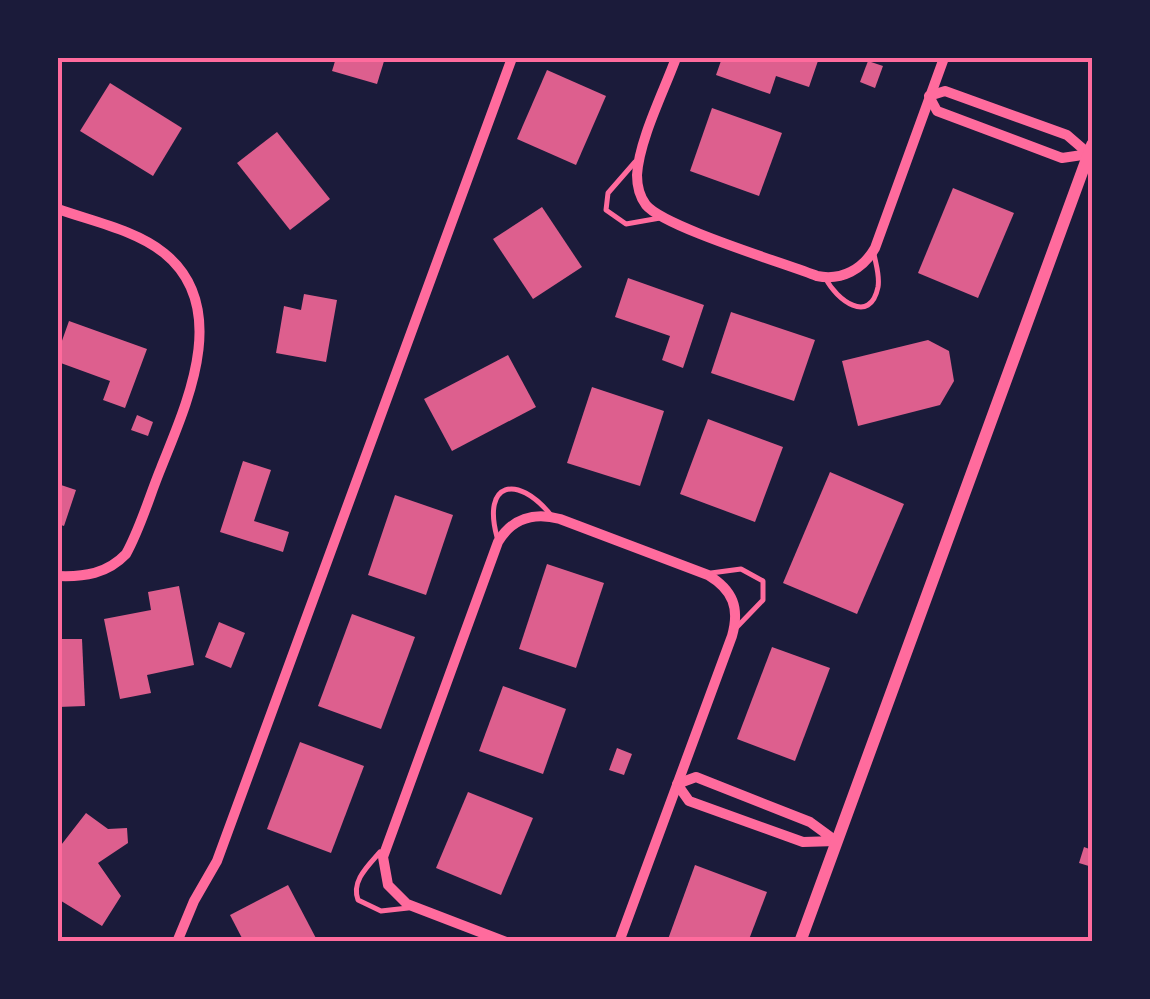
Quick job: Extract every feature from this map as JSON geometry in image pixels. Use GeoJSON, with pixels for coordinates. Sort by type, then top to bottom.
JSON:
{"type":"FeatureCollection","features":[{"type":"Feature","properties":{"kind":"street"},"geometry":{"type":"LineString","coordinates":[[177,942],[194,901],[217,862],[512,58]]}},
{"type":"Feature","properties":{"kind":"street"},"geometry":{"type":"LineString","coordinates":[[676,58],[641,156],[637,178],[641,196],[661,217],[825,277],[845,274],[873,252],[944,58]]}},
{"type":"Feature","properties":{"kind":"street"},"geometry":{"type":"LineString","coordinates":[[929,96],[945,91],[1067,135],[1091,150]]}},
{"type":"Feature","properties":{"kind":"street"},"geometry":{"type":"LineString","coordinates":[[929,96],[938,111],[1062,158],[1091,150]]}},
{"type":"Feature","properties":{"kind":"street"},"geometry":{"type":"LineString","coordinates":[[800,942],[1091,150]]}},
{"type":"Feature","properties":{"kind":"street"},"geometry":{"type":"LineString","coordinates":[[58,208],[138,238],[166,254],[192,297],[200,340],[191,390],[132,544],[117,563],[105,570],[58,576]]}},
{"type":"Feature","properties":{"kind":"street"},"geometry":{"type":"LineString","coordinates":[[506,942],[399,898],[388,885],[383,857],[498,542],[506,529],[522,518],[552,517],[705,574],[732,596],[734,630],[623,938]]}},
{"type":"Feature","properties":{"kind":"street"},"geometry":{"type":"LineString","coordinates":[[677,784],[696,778],[810,822],[836,841]]}},
{"type":"Feature","properties":{"kind":"street"},"geometry":{"type":"LineString","coordinates":[[677,784],[689,801],[803,842],[836,841]]}},
{"type":"Feature","properties":{"kind":"lane"},"geometry":{"type":"LineString","coordinates":[[641,156],[614,184],[605,200],[606,210],[626,224],[661,217]]}},
{"type":"Feature","properties":{"kind":"lane"},"geometry":{"type":"LineString","coordinates":[[825,277],[834,295],[844,302],[867,304],[878,284],[873,252]]}},
{"type":"Feature","properties":{"kind":"lane"},"geometry":{"type":"LineString","coordinates":[[498,542],[494,506],[503,490],[524,490],[552,517]]}},
{"type":"Feature","properties":{"kind":"lane"},"geometry":{"type":"LineString","coordinates":[[705,574],[742,570],[763,581],[765,592],[759,607],[734,630]]}},
{"type":"Feature","properties":{"kind":"lane"},"geometry":{"type":"LineString","coordinates":[[386,846],[360,877],[358,900],[381,910],[413,907]]}},
{"type":"Feature","properties":{"kind":"building"},"geometry":{"type":"Polygon","coordinates":[[[336,58],[385,58],[377,84],[332,71],[336,58]]]}},
{"type":"Feature","properties":{"kind":"building"},"geometry":{"type":"Polygon","coordinates":[[[722,58],[819,58],[809,87],[776,76],[770,94],[716,75],[722,58]]]}},
{"type":"Feature","properties":{"kind":"building"},"geometry":{"type":"Polygon","coordinates":[[[868,61],[883,66],[875,88],[860,82],[868,61]]]}},
{"type":"Feature","properties":{"kind":"building"},"geometry":{"type":"Polygon","coordinates":[[[547,70],[606,96],[576,165],[517,139],[547,70]]]}},
{"type":"Feature","properties":{"kind":"building"},"geometry":{"type":"Polygon","coordinates":[[[110,83],[182,128],[153,176],[80,131],[110,83]]]}},
{"type":"Feature","properties":{"kind":"building"},"geometry":{"type":"Polygon","coordinates":[[[712,108],[782,133],[759,196],[690,171],[712,108]]]}},
{"type":"Feature","properties":{"kind":"building"},"geometry":{"type":"Polygon","coordinates":[[[277,132],[330,199],[290,230],[237,163],[277,132]]]}},
{"type":"Feature","properties":{"kind":"building"},"geometry":{"type":"Polygon","coordinates":[[[953,188],[1014,213],[978,298],[918,273],[953,188]]]}},
{"type":"Feature","properties":{"kind":"building"},"geometry":{"type":"Polygon","coordinates":[[[542,207],[582,267],[533,299],[493,239],[542,207]]]}},
{"type":"Feature","properties":{"kind":"building"},"geometry":{"type":"Polygon","coordinates":[[[628,278],[704,305],[683,368],[662,360],[670,336],[615,317],[628,278]]]}},
{"type":"Feature","properties":{"kind":"building"},"geometry":{"type":"Polygon","coordinates":[[[304,294],[337,300],[326,362],[276,353],[284,306],[301,310],[304,294]]]}},
{"type":"Feature","properties":{"kind":"building"},"geometry":{"type":"Polygon","coordinates":[[[731,312],[815,340],[794,401],[711,373],[731,312]]]}},
{"type":"Feature","properties":{"kind":"building"},"geometry":{"type":"Polygon","coordinates":[[[69,321],[147,349],[125,408],[103,400],[110,381],[58,362],[69,321]]]}},
{"type":"Feature","properties":{"kind":"building"},"geometry":{"type":"Polygon","coordinates":[[[928,340],[949,351],[954,381],[940,405],[858,426],[842,361],[928,340]]]}},
{"type":"Feature","properties":{"kind":"building"},"geometry":{"type":"Polygon","coordinates":[[[508,355],[536,407],[452,451],[424,399],[508,355]]]}},
{"type":"Feature","properties":{"kind":"building"},"geometry":{"type":"Polygon","coordinates":[[[592,387],[664,411],[640,486],[567,463],[592,387]]]}},
{"type":"Feature","properties":{"kind":"building"},"geometry":{"type":"Polygon","coordinates":[[[137,415],[153,422],[148,436],[131,430],[137,415]]]}},
{"type":"Feature","properties":{"kind":"building"},"geometry":{"type":"Polygon","coordinates":[[[708,419],[783,447],[755,522],[680,494],[708,419]]]}},
{"type":"Feature","properties":{"kind":"building"},"geometry":{"type":"Polygon","coordinates":[[[243,461],[271,470],[254,521],[289,532],[283,552],[220,532],[243,461]]]}},
{"type":"Feature","properties":{"kind":"building"},"geometry":{"type":"Polygon","coordinates":[[[830,472],[904,504],[857,614],[783,583],[830,472]]]}},
{"type":"Feature","properties":{"kind":"building"},"geometry":{"type":"Polygon","coordinates":[[[58,484],[76,490],[64,526],[58,524],[58,484]]]}},
{"type":"Feature","properties":{"kind":"building"},"geometry":{"type":"Polygon","coordinates":[[[395,495],[453,515],[426,595],[368,575],[395,495]]]}},
{"type":"Feature","properties":{"kind":"building"},"geometry":{"type":"Polygon","coordinates":[[[547,564],[604,583],[576,668],[519,649],[547,564]]]}},
{"type":"Feature","properties":{"kind":"building"},"geometry":{"type":"Polygon","coordinates":[[[179,586],[194,665],[147,675],[151,693],[120,699],[104,619],[151,610],[148,592],[179,586]]]}},
{"type":"Feature","properties":{"kind":"building"},"geometry":{"type":"Polygon","coordinates":[[[352,614],[415,637],[381,729],[318,706],[352,614]]]}},
{"type":"Feature","properties":{"kind":"building"},"geometry":{"type":"Polygon","coordinates":[[[219,622],[245,633],[231,668],[205,657],[219,622]]]}},
{"type":"Feature","properties":{"kind":"building"},"geometry":{"type":"Polygon","coordinates":[[[58,639],[82,639],[85,706],[58,707],[58,639]]]}},
{"type":"Feature","properties":{"kind":"building"},"geometry":{"type":"Polygon","coordinates":[[[772,647],[830,668],[795,761],[737,739],[772,647]]]}},
{"type":"Feature","properties":{"kind":"building"},"geometry":{"type":"Polygon","coordinates":[[[503,686],[566,709],[543,774],[479,751],[503,686]]]}},
{"type":"Feature","properties":{"kind":"building"},"geometry":{"type":"Polygon","coordinates":[[[300,742],[364,766],[331,853],[267,829],[300,742]]]}},
{"type":"Feature","properties":{"kind":"building"},"geometry":{"type":"Polygon","coordinates":[[[617,748],[632,754],[624,775],[609,770],[617,748]]]}},
{"type":"Feature","properties":{"kind":"building"},"geometry":{"type":"Polygon","coordinates":[[[468,792],[533,818],[501,895],[436,868],[468,792]]]}},
{"type":"Feature","properties":{"kind":"building"},"geometry":{"type":"Polygon","coordinates":[[[86,813],[108,829],[127,828],[128,843],[98,863],[121,896],[102,926],[58,899],[58,849],[86,813]]]}},
{"type":"Feature","properties":{"kind":"building"},"geometry":{"type":"Polygon","coordinates":[[[1084,847],[1092,850],[1092,867],[1079,863],[1084,847]]]}},
{"type":"Feature","properties":{"kind":"building"},"geometry":{"type":"Polygon","coordinates":[[[695,865],[767,892],[748,942],[667,942],[695,865]]]}},
{"type":"Feature","properties":{"kind":"building"},"geometry":{"type":"Polygon","coordinates":[[[288,885],[318,942],[244,942],[230,915],[288,885]]]}}]}
